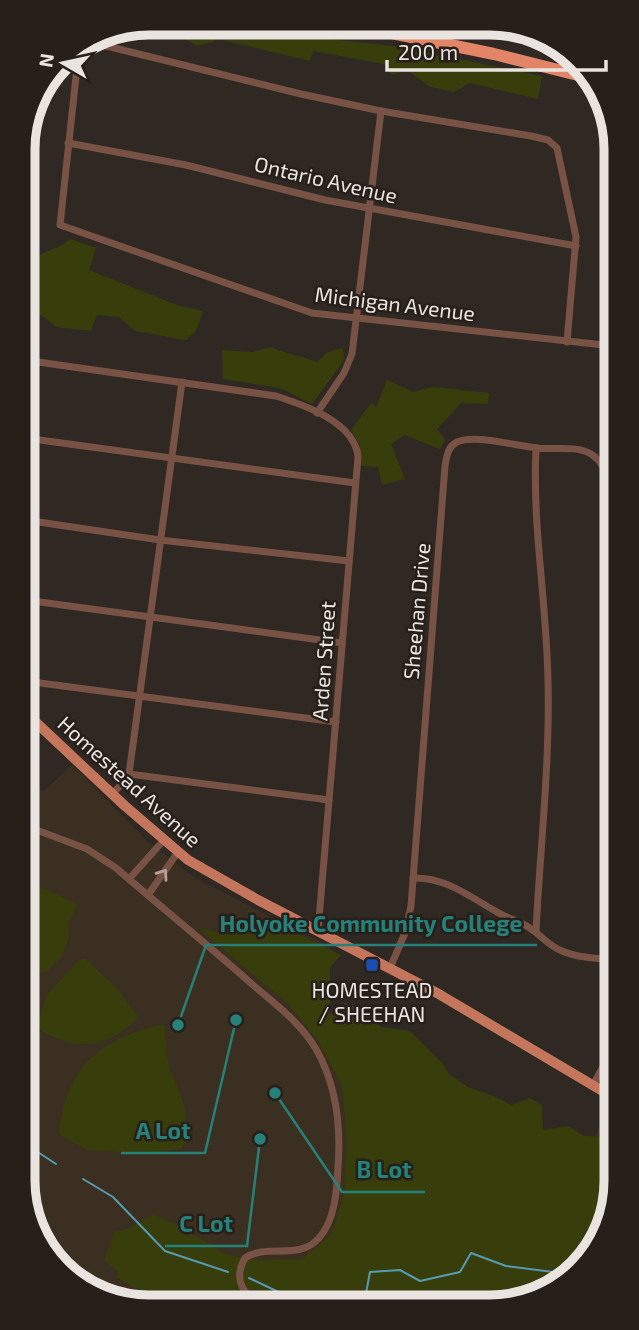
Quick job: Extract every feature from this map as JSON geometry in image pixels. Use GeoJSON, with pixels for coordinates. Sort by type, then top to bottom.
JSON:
{"type":"FeatureCollection","features":[{"type":"Feature","properties":{"kind":"highway"},"geometry":{"type":"LineString","coordinates":[[402,35],[576,75]]}},
{"type":"Feature","properties":{"kind":"main road","name":"Homestead Avenue"},"geometry":{"type":"LineString","coordinates":[[35,721],[178,852],[222,880],[464,1008],[604,1092]]}},
{"type":"Feature","properties":{"kind":"street"},"geometry":{"type":"LineString","coordinates":[[103,45],[300,94],[381,111],[537,137],[551,142],[557,148],[576,237],[567,342]]}},
{"type":"Feature","properties":{"kind":"street"},"geometry":{"type":"LineString","coordinates":[[68,143],[78,60]]}},
{"type":"Feature","properties":{"kind":"street"},"geometry":{"type":"LineString","coordinates":[[35,362],[275,396],[317,413],[349,362],[381,111]]}},
{"type":"Feature","properties":{"kind":"street","name":"Ontario Avenue"},"geometry":{"type":"LineString","coordinates":[[68,143],[186,164],[325,200],[576,246]]}},
{"type":"Feature","properties":{"kind":"street","name":"Michigan Avenue"},"geometry":{"type":"LineString","coordinates":[[68,143],[60,225],[312,313],[604,345]]}},
{"type":"Feature","properties":{"kind":"street"},"geometry":{"type":"LineString","coordinates":[[112,794],[129,774],[182,382]]}},
{"type":"Feature","properties":{"kind":"street","name":"Arden Street"},"geometry":{"type":"LineString","coordinates":[[317,413],[343,429],[355,444],[358,457],[318,931]]}},
{"type":"Feature","properties":{"kind":"street"},"geometry":{"type":"LineString","coordinates":[[35,439],[355,483]]}},
{"type":"Feature","properties":{"kind":"street","name":"Sheehan Drive"},"geometry":{"type":"LineString","coordinates":[[390,968],[407,927],[413,878],[447,456],[455,443],[471,440],[581,450],[601,463],[604,471]]}},
{"type":"Feature","properties":{"kind":"street"},"geometry":{"type":"LineString","coordinates":[[536,448],[535,478],[548,686],[536,932]]}},
{"type":"Feature","properties":{"kind":"street"},"geometry":{"type":"LineString","coordinates":[[35,521],[160,540],[349,561]]}},
{"type":"Feature","properties":{"kind":"street"},"geometry":{"type":"LineString","coordinates":[[35,601],[342,643]]}},
{"type":"Feature","properties":{"kind":"street"},"geometry":{"type":"LineString","coordinates":[[35,682],[336,722]]}},
{"type":"Feature","properties":{"kind":"street"},"geometry":{"type":"LineString","coordinates":[[129,774],[330,800]]}},
{"type":"Feature","properties":{"kind":"street"},"geometry":{"type":"LineString","coordinates":[[35,830],[92,852],[129,879],[294,1021],[316,1050],[332,1091],[338,1121],[336,1196],[320,1237],[305,1248],[262,1251],[245,1258],[239,1271],[240,1284],[248,1295]]}},
{"type":"Feature","properties":{"kind":"street"},"geometry":{"type":"LineString","coordinates":[[129,879],[164,840]]}},
{"type":"Feature","properties":{"kind":"street"},"geometry":{"type":"LineString","coordinates":[[148,895],[178,852]]}},
{"type":"Feature","properties":{"kind":"street"},"geometry":{"type":"LineString","coordinates":[[413,878],[433,880],[459,890],[536,932],[550,945],[566,953],[604,958]]}},
{"type":"Feature","properties":{"kind":"street"},"geometry":{"type":"LineString","coordinates":[[593,1085],[604,1065]]}},
{"type":"Feature","properties":{"kind":"shaded area"},"geometry":{"type":"Polygon","coordinates":[[[72,765],[147,841],[194,877],[330,946],[330,1037],[577,1166],[604,1119],[604,1189],[600,1211],[585,1244],[576,1256],[541,1283],[520,1291],[490,1295],[149,1295],[112,1289],[74,1267],[50,1238],[44,1225],[35,1181],[35,788],[44,791],[72,765]]]}},
{"type":"Feature","properties":{"kind":"green space"},"geometry":{"type":"Polygon","coordinates":[[[303,35],[401,47],[542,76],[538,99],[470,83],[454,92],[430,87],[407,70],[392,75],[384,64],[313,51],[310,61],[215,38],[213,42],[196,46],[181,36],[303,35]]]}},
{"type":"Feature","properties":{"kind":"green space"},"geometry":{"type":"Polygon","coordinates":[[[70,239],[96,248],[89,270],[177,305],[203,311],[196,331],[186,340],[135,331],[119,317],[97,315],[91,331],[56,327],[42,315],[35,315],[35,257],[70,239]]]}},
{"type":"Feature","properties":{"kind":"green space"},"geometry":{"type":"Polygon","coordinates":[[[271,347],[317,362],[328,352],[343,348],[344,360],[312,404],[280,388],[223,379],[222,350],[252,352],[271,347]]]}},
{"type":"Feature","properties":{"kind":"green space"},"geometry":{"type":"Polygon","coordinates":[[[387,380],[414,392],[433,387],[489,393],[488,404],[461,403],[437,429],[445,440],[440,449],[404,435],[391,444],[405,479],[382,485],[378,467],[360,466],[360,445],[351,430],[371,403],[376,407],[387,380]]]}},
{"type":"Feature","properties":{"kind":"green space"},"geometry":{"type":"Polygon","coordinates":[[[35,885],[78,904],[68,922],[69,937],[62,956],[47,971],[35,975],[35,885]]]}},
{"type":"Feature","properties":{"kind":"green space"},"geometry":{"type":"Polygon","coordinates":[[[264,917],[341,955],[330,967],[330,1014],[343,1018],[344,1003],[363,1009],[381,1027],[410,1031],[443,1064],[449,1074],[468,1087],[511,1105],[530,1098],[542,1105],[543,1130],[568,1126],[584,1136],[604,1137],[604,1189],[600,1211],[585,1244],[576,1256],[541,1283],[520,1291],[490,1295],[149,1295],[116,1277],[118,1271],[104,1261],[114,1232],[128,1229],[154,1214],[228,1255],[257,1260],[302,1259],[332,1234],[344,1193],[347,1144],[342,1085],[317,1039],[286,1002],[198,928],[226,934],[264,917]]]}},
{"type":"Feature","properties":{"kind":"green space"},"geometry":{"type":"Polygon","coordinates":[[[85,959],[115,986],[138,1017],[115,1036],[89,1044],[76,1044],[63,1041],[36,1027],[47,995],[79,960],[85,959]]]}},
{"type":"Feature","properties":{"kind":"green space"},"geometry":{"type":"Polygon","coordinates":[[[164,1024],[168,1064],[184,1104],[188,1140],[181,1149],[145,1153],[87,1150],[59,1134],[69,1091],[90,1060],[122,1038],[164,1024]]]}},
{"type":"Feature","properties":{"kind":"waterway"},"geometry":{"type":"LineString","coordinates":[[35,1150],[56,1164]]}},
{"type":"Feature","properties":{"kind":"waterway"},"geometry":{"type":"LineString","coordinates":[[83,1179],[113,1197],[165,1251],[228,1272]]}},
{"type":"Feature","properties":{"kind":"waterway"},"geometry":{"type":"LineString","coordinates":[[366,1295],[370,1272],[400,1270],[420,1281],[460,1272],[471,1253],[506,1266],[558,1273]]}},
{"type":"Feature","properties":{"kind":"waterway"},"geometry":{"type":"LineString","coordinates":[[249,1278],[285,1295]]}},
{"type":"Feature","properties":{"kind":"place","name":"HOMESTEAD / SHEEHAN"},"geometry":{"type":"Point","coordinates":[372,965]}},
{"type":"Feature","properties":{"kind":"place","name":"A Lot"},"geometry":{"type":"Point","coordinates":[236,1020]}},
{"type":"Feature","properties":{"kind":"place","name":"Holyoke Community College"},"geometry":{"type":"Point","coordinates":[178,1025]}},
{"type":"Feature","properties":{"kind":"place","name":"B Lot"},"geometry":{"type":"Point","coordinates":[275,1093]}},
{"type":"Feature","properties":{"kind":"place","name":"C Lot"},"geometry":{"type":"Point","coordinates":[260,1139]}}]}
